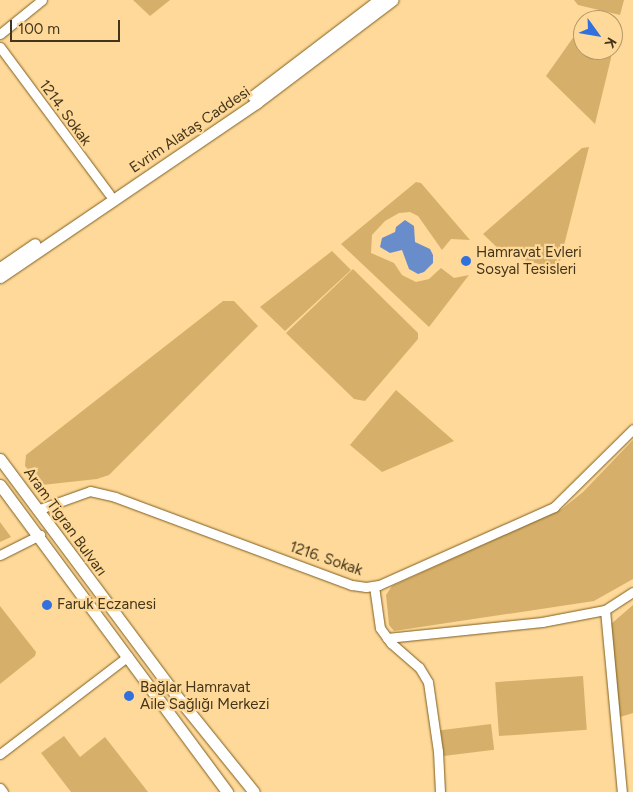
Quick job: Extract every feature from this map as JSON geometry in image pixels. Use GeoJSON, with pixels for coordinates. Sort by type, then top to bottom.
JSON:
{"type":"FeatureCollection","features":[{"type":"Feature","properties":{"kind":"main road","name":"Evrim Alataş Caddesi"},"geometry":{"type":"LineString","coordinates":[[0,268],[216,124],[379,0]]}},
{"type":"Feature","properties":{"kind":"main road","name":"Evrim Alataş Caddesi"},"geometry":{"type":"LineString","coordinates":[[0,278],[256,103],[392,0]]}},
{"type":"Feature","properties":{"kind":"main road","name":"Aram Tigran Bulvarı"},"geometry":{"type":"LineString","coordinates":[[0,459],[179,699],[254,792]]}},
{"type":"Feature","properties":{"kind":"main road"},"geometry":{"type":"LineString","coordinates":[[0,485],[40,535],[227,792]]}},
{"type":"Feature","properties":{"kind":"street"},"geometry":{"type":"LineString","coordinates":[[0,34],[42,0]]}},
{"type":"Feature","properties":{"kind":"street","name":"1214. Sokak"},"geometry":{"type":"LineString","coordinates":[[0,47],[109,194]]}},
{"type":"Feature","properties":{"kind":"street","name":"1216. Sokak"},"geometry":{"type":"LineString","coordinates":[[37,510],[90,491],[116,497],[352,585],[374,586],[554,507],[633,430]]}},
{"type":"Feature","properties":{"kind":"street"},"geometry":{"type":"LineString","coordinates":[[0,555],[40,535]]}},
{"type":"Feature","properties":{"kind":"street"},"geometry":{"type":"LineString","coordinates":[[374,586],[380,628],[387,638],[419,668],[428,682],[438,751],[440,792]]}},
{"type":"Feature","properties":{"kind":"street"},"geometry":{"type":"LineString","coordinates":[[387,638],[542,622],[605,610],[633,592]]}},
{"type":"Feature","properties":{"kind":"street"},"geometry":{"type":"LineString","coordinates":[[605,610],[622,792]]}},
{"type":"Feature","properties":{"kind":"street"},"geometry":{"type":"LineString","coordinates":[[0,754],[128,656]]}},
{"type":"Feature","properties":{"kind":"street"},"geometry":{"type":"LineString","coordinates":[[0,788],[3,792]]}},
{"type":"Feature","properties":{"kind":"shaded area"},"geometry":{"type":"Polygon","coordinates":[[[133,0],[170,0],[150,16],[133,0]]]}},
{"type":"Feature","properties":{"kind":"shaded area"},"geometry":{"type":"Polygon","coordinates":[[[574,0],[624,0],[621,10],[599,10],[578,5],[574,0]]]}},
{"type":"Feature","properties":{"kind":"shaded area"},"geometry":{"type":"Polygon","coordinates":[[[573,38],[573,60],[611,60],[595,124],[546,76],[573,38]]]}},
{"type":"Feature","properties":{"kind":"shaded area"},"geometry":{"type":"Polygon","coordinates":[[[589,147],[558,269],[505,255],[483,234],[582,148],[589,147]]]}},
{"type":"Feature","properties":{"kind":"shaded area"},"geometry":{"type":"Polygon","coordinates":[[[416,182],[421,183],[470,240],[451,239],[442,250],[418,216],[410,212],[399,213],[385,221],[372,235],[371,253],[394,263],[402,275],[416,282],[429,279],[441,268],[454,278],[469,275],[429,327],[341,244],[416,182]]]}},
{"type":"Feature","properties":{"kind":"shaded area"},"geometry":{"type":"Polygon","coordinates":[[[332,251],[351,270],[285,331],[260,307],[332,251]]]}},
{"type":"Feature","properties":{"kind":"shaded area"},"geometry":{"type":"Polygon","coordinates":[[[353,269],[418,333],[418,339],[365,401],[354,399],[286,333],[353,269]]]}},
{"type":"Feature","properties":{"kind":"shaded area"},"geometry":{"type":"Polygon","coordinates":[[[223,301],[234,301],[258,326],[109,475],[97,479],[42,485],[25,466],[26,455],[223,301]]]}},
{"type":"Feature","properties":{"kind":"shaded area"},"geometry":{"type":"Polygon","coordinates":[[[396,390],[454,441],[382,472],[350,445],[396,390]]]}},
{"type":"Feature","properties":{"kind":"shaded area"},"geometry":{"type":"Polygon","coordinates":[[[633,440],[633,579],[594,601],[394,631],[389,625],[386,595],[392,586],[562,509],[583,492],[633,440]]]}},
{"type":"Feature","properties":{"kind":"shaded area"},"geometry":{"type":"Polygon","coordinates":[[[0,522],[11,537],[0,542],[0,522]]]}},
{"type":"Feature","properties":{"kind":"shaded area"},"geometry":{"type":"Polygon","coordinates":[[[633,605],[633,713],[620,717],[611,624],[633,605]]]}},
{"type":"Feature","properties":{"kind":"shaded area"},"geometry":{"type":"Polygon","coordinates":[[[0,606],[36,652],[35,656],[0,684],[0,606]]]}},
{"type":"Feature","properties":{"kind":"shaded area"},"geometry":{"type":"Polygon","coordinates":[[[583,676],[587,730],[499,736],[495,682],[583,676]]]}},
{"type":"Feature","properties":{"kind":"shaded area"},"geometry":{"type":"Polygon","coordinates":[[[491,724],[494,750],[444,756],[440,730],[491,724]]]}},
{"type":"Feature","properties":{"kind":"shaded area"},"geometry":{"type":"Polygon","coordinates":[[[64,736],[80,757],[105,737],[148,792],[71,792],[41,753],[64,736]]]}},
{"type":"Feature","properties":{"kind":"water"},"geometry":{"type":"Polygon","coordinates":[[[405,220],[414,226],[415,242],[430,249],[433,255],[433,263],[424,272],[418,274],[409,269],[402,250],[390,253],[380,247],[382,238],[395,232],[396,227],[405,220]]]}},
{"type":"Feature","properties":{"kind":"place","name":"Hamravat Evleri Sosyal Tesisleri"},"geometry":{"type":"Point","coordinates":[466,261]}},
{"type":"Feature","properties":{"kind":"place","name":"Faruk Eczanesi"},"geometry":{"type":"Point","coordinates":[47,605]}},
{"type":"Feature","properties":{"kind":"place","name":"Bağlar Hamravat Aile Sağlığı Merkezi"},"geometry":{"type":"Point","coordinates":[129,696]}}]}
